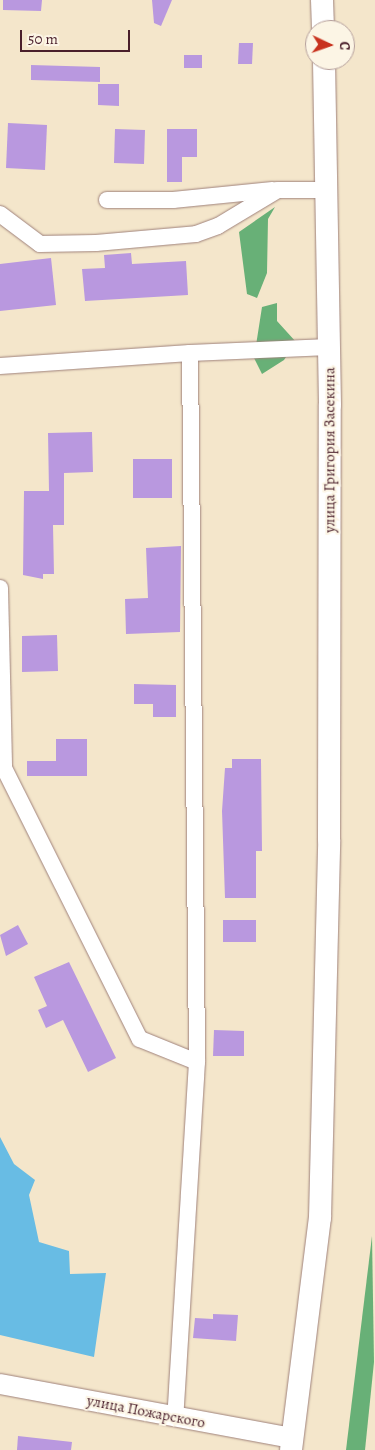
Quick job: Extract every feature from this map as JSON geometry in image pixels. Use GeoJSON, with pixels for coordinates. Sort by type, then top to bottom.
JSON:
{"type":"FeatureCollection","features":[{"type":"Feature","properties":{"kind":"main road","name":"улица Григория Засекина"},"geometry":{"type":"LineString","coordinates":[[292,1444],[320,1218],[329,840],[329,347],[324,70]]}},
{"type":"Feature","properties":{"kind":"street"},"geometry":{"type":"LineString","coordinates":[[107,200],[173,200],[278,190],[327,190]]}},
{"type":"Feature","properties":{"kind":"street"},"geometry":{"type":"LineString","coordinates":[[0,214],[40,244],[161,237],[218,226],[278,190]]}},
{"type":"Feature","properties":{"kind":"street"},"geometry":{"type":"LineString","coordinates":[[0,366],[190,353],[329,347]]}},
{"type":"Feature","properties":{"kind":"street"},"geometry":{"type":"LineString","coordinates":[[175,1417],[197,1062],[190,353]]}},
{"type":"Feature","properties":{"kind":"street"},"geometry":{"type":"LineString","coordinates":[[0,588],[4,768],[140,1039],[197,1062]]}},
{"type":"Feature","properties":{"kind":"street","name":"улица Пожарского"},"geometry":{"type":"LineString","coordinates":[[0,1384],[175,1417],[292,1444]]}},
{"type":"Feature","properties":{"kind":"green space"},"geometry":{"type":"Polygon","coordinates":[[[275,207],[268,219],[267,273],[257,298],[247,294],[239,232],[275,207]]]}},
{"type":"Feature","properties":{"kind":"green space"},"geometry":{"type":"Polygon","coordinates":[[[277,303],[277,321],[296,342],[284,360],[262,374],[254,358],[262,307],[277,303]]]}},
{"type":"Feature","properties":{"kind":"green space"},"geometry":{"type":"Polygon","coordinates":[[[372,1236],[374,1362],[365,1450],[346,1450],[372,1236]]]}},
{"type":"Feature","properties":{"kind":"water"},"geometry":{"type":"Polygon","coordinates":[[[0,1137],[14,1164],[35,1180],[29,1195],[39,1242],[69,1251],[70,1274],[106,1273],[94,1357],[0,1335],[0,1137]]]}},
{"type":"Feature","properties":{"kind":"building"},"geometry":{"type":"Polygon","coordinates":[[[3,0],[42,0],[41,11],[3,10],[3,0]]]}},
{"type":"Feature","properties":{"kind":"building"},"geometry":{"type":"Polygon","coordinates":[[[152,0],[172,0],[161,26],[154,23],[152,0]]]}},
{"type":"Feature","properties":{"kind":"building"},"geometry":{"type":"Polygon","coordinates":[[[239,43],[253,43],[252,64],[238,64],[239,43]]]}},
{"type":"Feature","properties":{"kind":"building"},"geometry":{"type":"Polygon","coordinates":[[[184,55],[202,55],[202,68],[184,68],[184,55]]]}},
{"type":"Feature","properties":{"kind":"building"},"geometry":{"type":"Polygon","coordinates":[[[31,65],[100,67],[100,82],[31,80],[31,65]]]}},
{"type":"Feature","properties":{"kind":"building"},"geometry":{"type":"Polygon","coordinates":[[[98,84],[119,84],[119,106],[98,105],[98,84]]]}},
{"type":"Feature","properties":{"kind":"building"},"geometry":{"type":"Polygon","coordinates":[[[8,123],[47,125],[45,170],[6,168],[8,123]]]}},
{"type":"Feature","properties":{"kind":"building"},"geometry":{"type":"Polygon","coordinates":[[[115,129],[145,130],[144,164],[114,163],[115,129]]]}},
{"type":"Feature","properties":{"kind":"building"},"geometry":{"type":"Polygon","coordinates":[[[167,129],[197,129],[197,157],[182,157],[182,182],[167,182],[167,129]]]}},
{"type":"Feature","properties":{"kind":"building"},"geometry":{"type":"Polygon","coordinates":[[[131,253],[132,264],[186,261],[188,295],[85,301],[82,269],[105,268],[104,255],[131,253]]]}},
{"type":"Feature","properties":{"kind":"building"},"geometry":{"type":"Polygon","coordinates":[[[51,258],[56,305],[0,311],[0,264],[51,258]]]}},
{"type":"Feature","properties":{"kind":"building"},"geometry":{"type":"Polygon","coordinates":[[[92,432],[93,472],[64,473],[64,525],[53,525],[54,574],[43,574],[43,579],[23,575],[24,491],[49,491],[48,433],[92,432]]]}},
{"type":"Feature","properties":{"kind":"building"},"geometry":{"type":"Polygon","coordinates":[[[133,459],[172,459],[172,498],[133,498],[133,459]]]}},
{"type":"Feature","properties":{"kind":"building"},"geometry":{"type":"Polygon","coordinates":[[[181,546],[180,632],[126,634],[125,599],[148,598],[146,548],[181,546]]]}},
{"type":"Feature","properties":{"kind":"building"},"geometry":{"type":"Polygon","coordinates":[[[57,635],[58,671],[22,672],[22,636],[57,635]]]}},
{"type":"Feature","properties":{"kind":"building"},"geometry":{"type":"Polygon","coordinates":[[[134,684],[176,685],[176,717],[153,717],[153,704],[134,704],[134,684]]]}},
{"type":"Feature","properties":{"kind":"building"},"geometry":{"type":"Polygon","coordinates":[[[56,739],[87,739],[87,776],[27,776],[27,761],[56,761],[56,739]]]}},
{"type":"Feature","properties":{"kind":"building"},"geometry":{"type":"Polygon","coordinates":[[[232,759],[261,759],[262,851],[256,851],[256,898],[225,898],[222,811],[225,768],[232,768],[232,759]]]}},
{"type":"Feature","properties":{"kind":"building"},"geometry":{"type":"Polygon","coordinates":[[[223,920],[256,920],[256,942],[223,942],[223,920]]]}},
{"type":"Feature","properties":{"kind":"building"},"geometry":{"type":"Polygon","coordinates":[[[18,925],[28,944],[6,956],[0,935],[18,925]]]}},
{"type":"Feature","properties":{"kind":"building"},"geometry":{"type":"Polygon","coordinates":[[[69,962],[116,1058],[88,1072],[63,1020],[46,1028],[38,1010],[47,1006],[34,977],[69,962]]]}},
{"type":"Feature","properties":{"kind":"building"},"geometry":{"type":"Polygon","coordinates":[[[214,1030],[244,1031],[244,1056],[213,1056],[214,1030]]]}},
{"type":"Feature","properties":{"kind":"building"},"geometry":{"type":"Polygon","coordinates":[[[213,1314],[238,1315],[236,1341],[193,1338],[195,1318],[213,1319],[213,1314]]]}},
{"type":"Feature","properties":{"kind":"building"},"geometry":{"type":"Polygon","coordinates":[[[18,1436],[72,1442],[71,1450],[17,1450],[18,1436]]]}}]}
